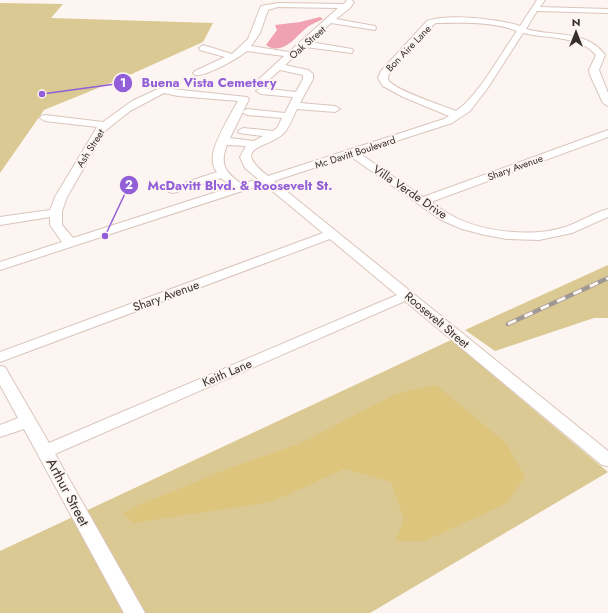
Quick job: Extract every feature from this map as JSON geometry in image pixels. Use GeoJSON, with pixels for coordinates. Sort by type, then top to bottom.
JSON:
{"type":"FeatureCollection","features":[{"type":"Feature","properties":{"kind":"street","name":"Oak Street"},"geometry":{"type":"LineString","coordinates":[[300,95],[261,86],[278,67],[350,3]]}},
{"type":"Feature","properties":{"kind":"street"},"geometry":{"type":"LineString","coordinates":[[198,73],[233,57],[245,48],[252,40],[264,8],[278,4],[350,3]]}},
{"type":"Feature","properties":{"kind":"street"},"geometry":{"type":"LineString","coordinates":[[538,4],[608,11]]}},
{"type":"Feature","properties":{"kind":"street","name":"Mc Davitt Boulevard"},"geometry":{"type":"LineString","coordinates":[[0,266],[352,153],[436,125],[457,115],[466,109],[482,89],[538,4]]}},
{"type":"Feature","properties":{"kind":"street"},"geometry":{"type":"LineString","coordinates":[[331,21],[372,28]]}},
{"type":"Feature","properties":{"kind":"street","name":"Bon Aire Lane"},"geometry":{"type":"LineString","coordinates":[[457,115],[406,96],[386,84],[383,78],[384,73],[430,23],[435,21],[478,22],[515,27],[521,30]]}},
{"type":"Feature","properties":{"kind":"street"},"geometry":{"type":"LineString","coordinates":[[521,30],[572,39],[594,47],[601,55],[594,70],[595,75],[608,103]]}},
{"type":"Feature","properties":{"kind":"street"},"geometry":{"type":"LineString","coordinates":[[305,44],[349,51]]}},
{"type":"Feature","properties":{"kind":"street"},"geometry":{"type":"LineString","coordinates":[[203,48],[233,57]]}},
{"type":"Feature","properties":{"kind":"street"},"geometry":{"type":"LineString","coordinates":[[245,48],[292,55]]}},
{"type":"Feature","properties":{"kind":"street"},"geometry":{"type":"LineString","coordinates":[[223,141],[255,144],[281,130],[308,79],[308,74],[301,71],[278,67]]}},
{"type":"Feature","properties":{"kind":"street","name":"Ash Street"},"geometry":{"type":"LineString","coordinates":[[56,213],[61,197],[101,129],[132,105],[174,84]]}},
{"type":"Feature","properties":{"kind":"street"},"geometry":{"type":"LineString","coordinates":[[163,90],[178,93],[244,99],[218,154],[219,167],[223,174],[226,178],[241,188]]}},
{"type":"Feature","properties":{"kind":"street"},"geometry":{"type":"LineString","coordinates":[[294,106],[335,108]]}},
{"type":"Feature","properties":{"kind":"street"},"geometry":{"type":"LineString","coordinates":[[247,112],[288,116]]}},
{"type":"Feature","properties":{"kind":"street"},"geometry":{"type":"LineString","coordinates":[[45,118],[105,125]]}},
{"type":"Feature","properties":{"kind":"street"},"geometry":{"type":"LineString","coordinates":[[243,131],[276,134]]}},
{"type":"Feature","properties":{"kind":"street","name":"Shary Avenue"},"geometry":{"type":"LineString","coordinates":[[422,201],[608,133]]}},
{"type":"Feature","properties":{"kind":"street","name":"Roosevelt Street"},"geometry":{"type":"LineString","coordinates":[[255,144],[248,151],[246,157],[248,164],[608,460]]}},
{"type":"Feature","properties":{"kind":"street","name":"Villa Verde Drive"},"geometry":{"type":"LineString","coordinates":[[352,153],[445,217],[466,226],[485,231],[520,236],[553,234],[568,230],[608,213]]}},
{"type":"Feature","properties":{"kind":"street"},"geometry":{"type":"LineString","coordinates":[[173,190],[223,174]]}},
{"type":"Feature","properties":{"kind":"street"},"geometry":{"type":"LineString","coordinates":[[0,221],[56,213],[56,225],[70,243]]}},
{"type":"Feature","properties":{"kind":"street","name":"Shary Avenue"},"geometry":{"type":"LineString","coordinates":[[0,357],[332,234]]}},
{"type":"Feature","properties":{"kind":"street","name":"Keith Lane"},"geometry":{"type":"LineString","coordinates":[[46,452],[408,295]]}},
{"type":"Feature","properties":{"kind":"street","name":"Arthur Street"},"geometry":{"type":"LineString","coordinates":[[0,371],[135,613]]}},
{"type":"Feature","properties":{"kind":"street"},"geometry":{"type":"LineString","coordinates":[[0,431],[27,421]]}},
{"type":"Feature","properties":{"kind":"shaded area"},"geometry":{"type":"Polygon","coordinates":[[[0,3],[63,4],[51,18],[213,23],[203,42],[125,77],[44,110],[0,173],[0,3]]]}},
{"type":"Feature","properties":{"kind":"shaded area"},"geometry":{"type":"Polygon","coordinates":[[[320,17],[323,19],[308,27],[287,45],[277,49],[266,45],[277,30],[275,25],[300,22],[320,17]]]}},
{"type":"Feature","properties":{"kind":"shaded area"},"geometry":{"type":"Polygon","coordinates":[[[608,265],[608,318],[594,318],[495,351],[465,330],[608,265]]]}},
{"type":"Feature","properties":{"kind":"shaded area"},"geometry":{"type":"Polygon","coordinates":[[[451,340],[608,472],[370,613],[0,613],[0,551],[451,340]]]}},
{"type":"Feature","properties":{"kind":"shaded area"},"geometry":{"type":"Polygon","coordinates":[[[436,385],[506,443],[525,477],[507,503],[425,541],[396,541],[404,519],[391,482],[344,469],[271,502],[133,523],[123,513],[147,501],[229,468],[299,444],[396,394],[436,385]]]}},
{"type":"Feature","properties":{"kind":"railway"},"geometry":{"type":"LineString","coordinates":[[508,324],[608,278]]}},
{"type":"Feature","properties":{"kind":"place","name":"Buena Vista Cemetery"},"geometry":{"type":"Point","coordinates":[42,94]}},
{"type":"Feature","properties":{"kind":"place","name":"McDavitt Blvd. & Roosevelt St."},"geometry":{"type":"Point","coordinates":[105,236]}}]}
